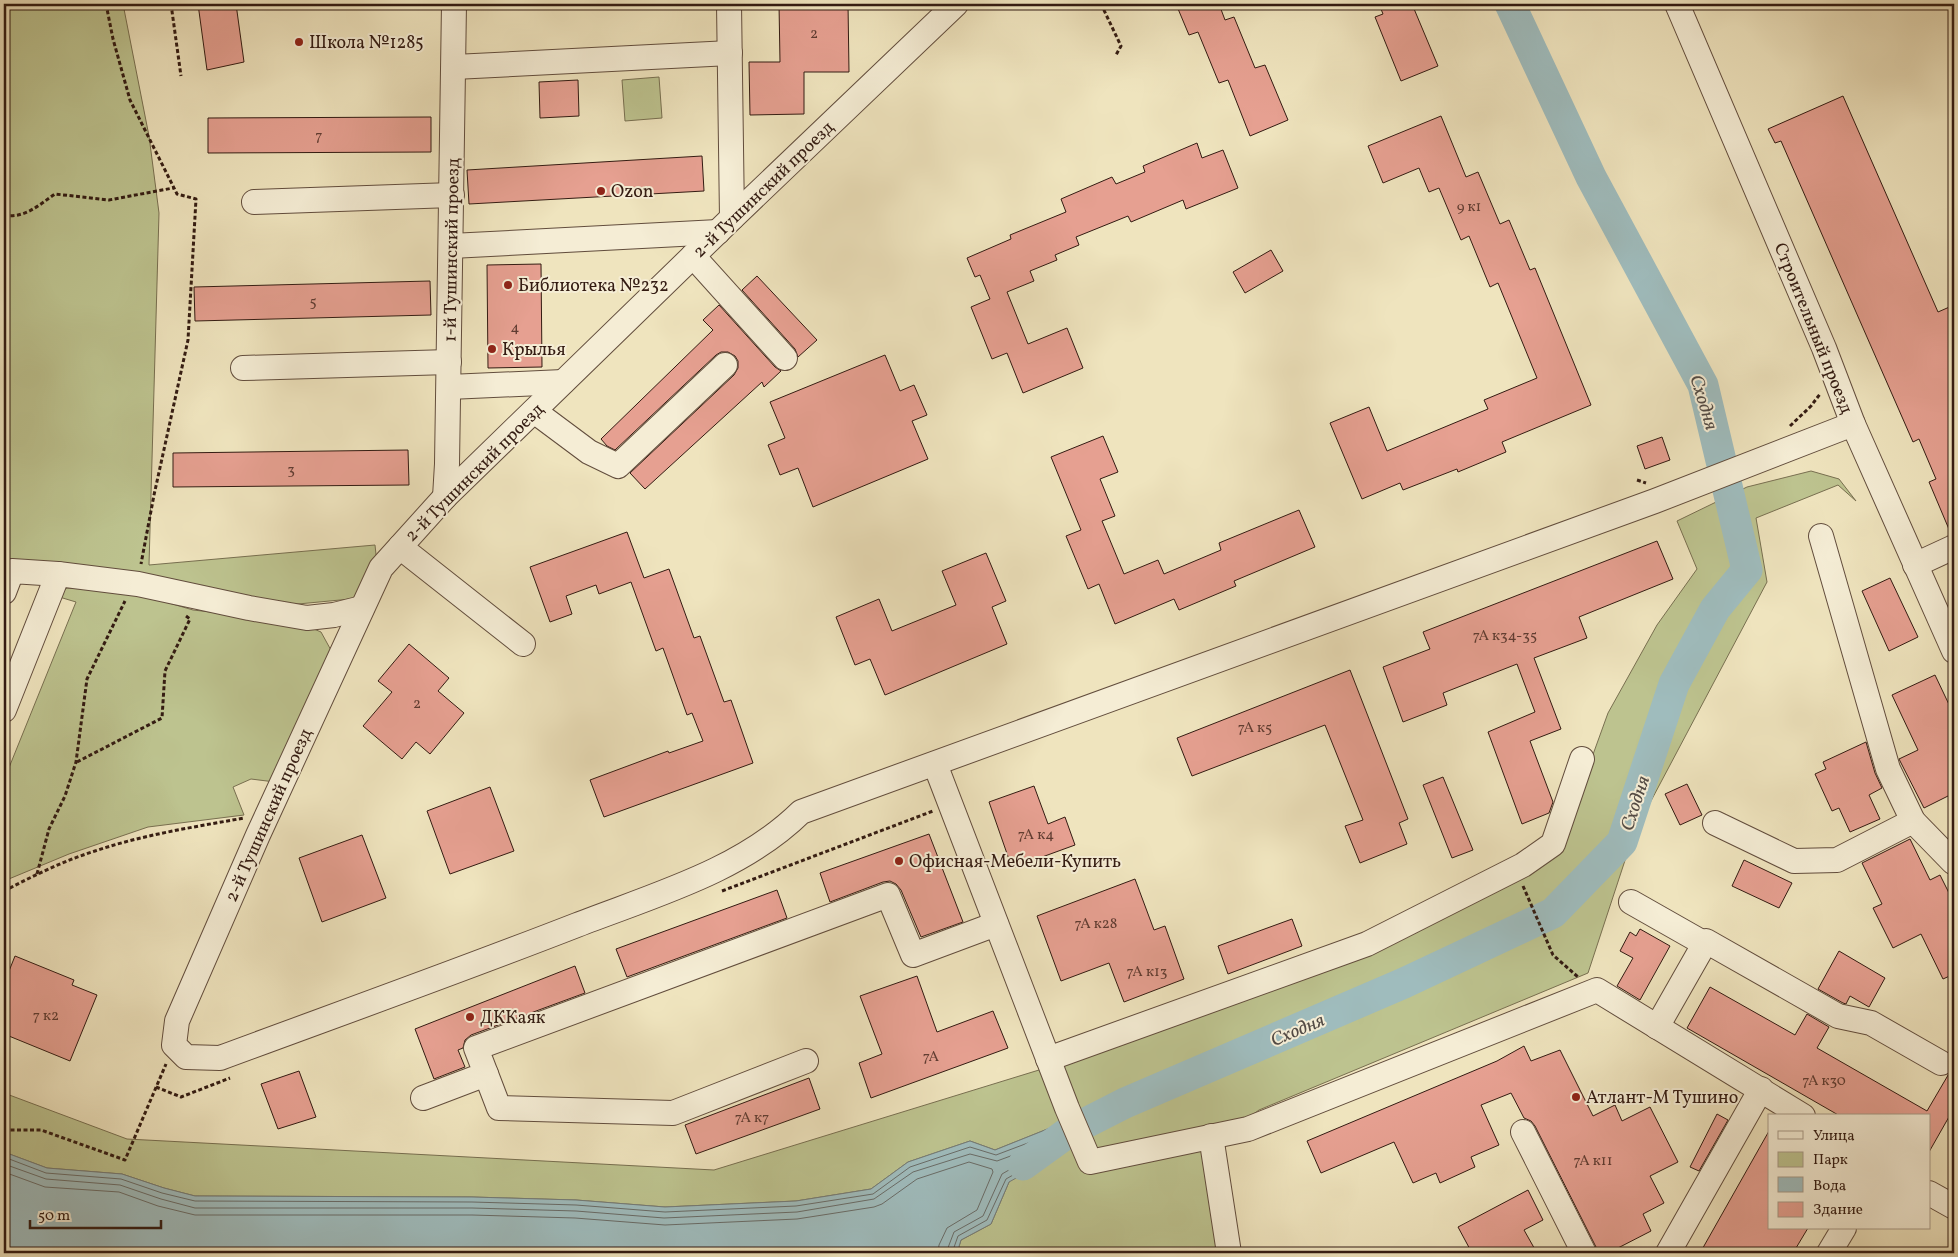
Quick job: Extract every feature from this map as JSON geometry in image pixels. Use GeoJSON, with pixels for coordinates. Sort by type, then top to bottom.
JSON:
{"type":"FeatureCollection","features":[{"type":"Feature","properties":{"kind":"street","name":"1-й Тушинский проезд"},"geometry":{"type":"LineString","coordinates":[[445,497],[449,387],[454,4]]}},
{"type":"Feature","properties":{"kind":"street"},"geometry":{"type":"LineString","coordinates":[[451,246],[725,225],[730,53],[729,4]]}},
{"type":"Feature","properties":{"kind":"street","name":"2-й Тушинский проезд"},"geometry":{"type":"LineString","coordinates":[[180,1051],[177,1021],[268,814],[380,568],[445,497],[956,4]]}},
{"type":"Feature","properties":{"kind":"street","name":"Строительный проезд"},"geometry":{"type":"LineString","coordinates":[[1677,4],[1824,348],[1853,424],[1954,651]]}},
{"type":"Feature","properties":{"kind":"street"},"geometry":{"type":"LineString","coordinates":[[454,66],[730,53]]}},
{"type":"Feature","properties":{"kind":"street"},"geometry":{"type":"LineString","coordinates":[[254,202],[452,195]]}},
{"type":"Feature","properties":{"kind":"street"},"geometry":{"type":"LineString","coordinates":[[693,256],[785,358]]}},
{"type":"Feature","properties":{"kind":"street"},"geometry":{"type":"LineString","coordinates":[[243,368],[449,362]]}},
{"type":"Feature","properties":{"kind":"street"},"geometry":{"type":"LineString","coordinates":[[534,411],[589,452],[618,466],[725,365]]}},
{"type":"Feature","properties":{"kind":"street"},"geometry":{"type":"LineString","coordinates":[[449,387],[563,382]]}},
{"type":"Feature","properties":{"kind":"street"},"geometry":{"type":"LineString","coordinates":[[180,1051],[220,1058],[535,941],[714,872],[781,832],[801,812],[1656,501],[1737,471],[1853,424]]}},
{"type":"Feature","properties":{"kind":"street"},"geometry":{"type":"LineString","coordinates":[[1821,536],[1888,769],[1913,821],[1954,862]]}},
{"type":"Feature","properties":{"kind":"street"},"geometry":{"type":"LineString","coordinates":[[400,547],[523,644]]}},
{"type":"Feature","properties":{"kind":"street"},"geometry":{"type":"LineString","coordinates":[[1915,565],[1954,547]]}},
{"type":"Feature","properties":{"kind":"street"},"geometry":{"type":"LineString","coordinates":[[4,592],[12,571],[58,574],[138,584],[249,608],[307,618],[334,615],[362,608]]}},
{"type":"Feature","properties":{"kind":"street"},"geometry":{"type":"LineString","coordinates":[[4,710],[58,574]]}},
{"type":"Feature","properties":{"kind":"street"},"geometry":{"type":"LineString","coordinates":[[1048,1059],[1367,944],[1523,865],[1553,844],[1582,759]]}},
{"type":"Feature","properties":{"kind":"street"},"geometry":{"type":"LineString","coordinates":[[935,764],[1067,1108],[1090,1162],[1248,1129],[1596,990],[1800,1114]]}},
{"type":"Feature","properties":{"kind":"street"},"geometry":{"type":"LineString","coordinates":[[1715,823],[1794,861],[1837,860],[1913,821]]}},
{"type":"Feature","properties":{"kind":"street"},"geometry":{"type":"LineString","coordinates":[[806,1061],[673,1113],[499,1108],[476,1048],[888,895],[913,955],[996,924]]}},
{"type":"Feature","properties":{"kind":"street"},"geometry":{"type":"LineString","coordinates":[[1631,902],[1705,944]]}},
{"type":"Feature","properties":{"kind":"street"},"geometry":{"type":"LineString","coordinates":[[1658,1027],[1706,941],[1838,1016],[1871,1023],[1941,1063]]}},
{"type":"Feature","properties":{"kind":"street"},"geometry":{"type":"LineString","coordinates":[[423,1098],[486,1074]]}},
{"type":"Feature","properties":{"kind":"street"},"geometry":{"type":"LineString","coordinates":[[1668,1253],[1761,1089]]}},
{"type":"Feature","properties":{"kind":"street"},"geometry":{"type":"LineString","coordinates":[[1523,1132],[1584,1253]]}},
{"type":"Feature","properties":{"kind":"street"},"geometry":{"type":"LineString","coordinates":[[1212,1136],[1229,1253]]}},
{"type":"Feature","properties":{"kind":"street"},"geometry":{"type":"LineString","coordinates":[[1930,1194],[1954,1207]]}},
{"type":"Feature","properties":{"kind":"street"},"geometry":{"type":"LineString","coordinates":[[1829,1253],[1843,1230]]}},
{"type":"Feature","properties":{"kind":"path"},"geometry":{"type":"LineString","coordinates":[[37,874],[49,829],[65,796],[76,762],[87,679],[126,600],[138,584],[154,495],[188,340],[196,199],[176,194],[130,100],[113,39],[106,4]]}},
{"type":"Feature","properties":{"kind":"path"},"geometry":{"type":"LineString","coordinates":[[171,4],[181,76]]}},
{"type":"Feature","properties":{"kind":"path"},"geometry":{"type":"LineString","coordinates":[[1101,4],[1121,46],[1116,55]]}},
{"type":"Feature","properties":{"kind":"path"},"geometry":{"type":"LineString","coordinates":[[4,215],[10,216],[29,212],[55,194],[109,200],[173,188]]}},
{"type":"Feature","properties":{"kind":"path"},"geometry":{"type":"LineString","coordinates":[[1787,429],[1811,406],[1819,395],[1821,388]]}},
{"type":"Feature","properties":{"kind":"path"},"geometry":{"type":"LineString","coordinates":[[76,762],[162,718],[164,671],[190,619],[184,614]]}},
{"type":"Feature","properties":{"kind":"path"},"geometry":{"type":"LineString","coordinates":[[4,891],[37,874],[95,850],[166,833],[268,814]]}},
{"type":"Feature","properties":{"kind":"path"},"geometry":{"type":"LineString","coordinates":[[1523,885],[1553,955],[1570,971]]}},
{"type":"Feature","properties":{"kind":"path"},"geometry":{"type":"LineString","coordinates":[[4,1130],[41,1130],[125,1160],[180,1051]]}},
{"type":"Feature","properties":{"kind":"green space"},"geometry":{"type":"Polygon","coordinates":[[[4,4],[123,4],[149,136],[159,213],[149,565],[375,545],[377,564],[361,598],[298,604],[245,601],[4,568],[4,4]]]}},
{"type":"Feature","properties":{"kind":"green space"},"geometry":{"type":"Polygon","coordinates":[[[659,77],[662,118],[625,121],[622,80],[659,77]]]}},
{"type":"Feature","properties":{"kind":"green space"},"geometry":{"type":"Polygon","coordinates":[[[1811,471],[1839,479],[1856,501],[1838,485],[1756,518],[1767,582],[1634,833],[1588,973],[1259,1110],[1204,1150],[1220,1253],[957,1253],[961,1240],[991,1224],[1009,1182],[1050,1128],[995,1150],[970,1141],[908,1162],[871,1189],[796,1201],[665,1207],[576,1200],[472,1197],[195,1196],[122,1174],[47,1168],[4,1152],[4,1093],[127,1139],[714,1170],[1065,1062],[1557,854],[1608,713],[1657,625],[1697,569],[1677,521],[1747,487],[1811,471]]]}},
{"type":"Feature","properties":{"kind":"green space"},"geometry":{"type":"Polygon","coordinates":[[[67,588],[125,590],[193,610],[302,624],[321,632],[332,652],[275,782],[251,779],[233,787],[244,815],[148,827],[69,854],[4,881],[4,780],[76,602],[56,596],[67,588]]]}},
{"type":"Feature","properties":{"kind":"water"},"geometry":{"type":"Polygon","coordinates":[[[1050,1128],[1065,1151],[1009,1182],[991,1224],[961,1240],[957,1253],[4,1253],[4,1152],[47,1168],[122,1174],[195,1196],[472,1197],[576,1200],[665,1207],[796,1201],[871,1189],[908,1162],[970,1141],[995,1150],[1050,1128]]]}},
{"type":"Feature","properties":{"kind":"building"},"geometry":{"type":"Polygon","coordinates":[[[198,4],[236,4],[244,62],[207,70],[198,4]]]}},
{"type":"Feature","properties":{"kind":"building"},"geometry":{"type":"Polygon","coordinates":[[[779,4],[848,4],[849,72],[804,72],[804,114],[750,115],[749,62],[780,62],[779,4]]]}},
{"type":"Feature","properties":{"kind":"building"},"geometry":{"type":"Polygon","coordinates":[[[1176,4],[1219,4],[1225,20],[1234,17],[1255,68],[1265,65],[1288,120],[1250,136],[1228,80],[1219,83],[1198,32],[1189,35],[1176,4]]]}},
{"type":"Feature","properties":{"kind":"building"},"geometry":{"type":"Polygon","coordinates":[[[1379,4],[1412,4],[1438,66],[1401,81],[1375,17],[1383,14],[1379,4]]]}},
{"type":"Feature","properties":{"kind":"building"},"geometry":{"type":"Polygon","coordinates":[[[578,80],[579,116],[540,118],[539,82],[578,80]]]}},
{"type":"Feature","properties":{"kind":"building"},"geometry":{"type":"Polygon","coordinates":[[[1843,96],[1938,312],[1954,305],[1954,533],[1951,534],[1929,482],[1936,479],[1919,439],[1913,442],[1781,141],[1775,143],[1768,129],[1843,96]]]}},
{"type":"Feature","properties":{"kind":"building"},"geometry":{"type":"Polygon","coordinates":[[[1441,116],[1466,177],[1478,172],[1500,224],[1509,220],[1530,270],[1535,268],[1591,405],[1502,442],[1506,452],[1458,472],[1457,469],[1403,490],[1400,483],[1362,499],[1330,423],[1369,407],[1387,451],[1488,409],[1484,400],[1537,378],[1498,283],[1490,287],[1469,236],[1461,240],[1439,188],[1429,192],[1419,168],[1383,183],[1368,146],[1441,116]]]}},
{"type":"Feature","properties":{"kind":"building"},"geometry":{"type":"Polygon","coordinates":[[[431,117],[431,152],[208,153],[208,118],[431,117]]]}},
{"type":"Feature","properties":{"kind":"building"},"geometry":{"type":"Polygon","coordinates":[[[1197,143],[1202,158],[1223,150],[1238,188],[1186,209],[1183,200],[1131,222],[1128,216],[1076,237],[1079,245],[1055,255],[1057,260],[1030,271],[1034,281],[1007,292],[1028,344],[1067,328],[1083,368],[1023,393],[1007,353],[992,359],[971,307],[990,299],[980,275],[975,277],[967,258],[1011,239],[1010,235],[1066,212],[1061,199],[1112,177],[1116,184],[1145,172],[1143,166],[1197,143]]]}},
{"type":"Feature","properties":{"kind":"building"},"geometry":{"type":"Polygon","coordinates":[[[702,156],[704,191],[469,204],[467,170],[702,156]]]}},
{"type":"Feature","properties":{"kind":"building"},"geometry":{"type":"Polygon","coordinates":[[[1271,250],[1283,271],[1245,293],[1233,272],[1271,250]]]}},
{"type":"Feature","properties":{"kind":"building"},"geometry":{"type":"Polygon","coordinates":[[[541,264],[542,367],[488,368],[487,265],[541,264]]]}},
{"type":"Feature","properties":{"kind":"building"},"geometry":{"type":"Polygon","coordinates":[[[757,276],[817,340],[798,357],[795,349],[742,290],[757,276]]]}},
{"type":"Feature","properties":{"kind":"building"},"geometry":{"type":"Polygon","coordinates":[[[430,281],[431,315],[195,321],[194,287],[430,281]]]}},
{"type":"Feature","properties":{"kind":"building"},"geometry":{"type":"Polygon","coordinates":[[[719,305],[775,367],[781,371],[764,387],[762,382],[645,489],[630,473],[734,375],[738,368],[738,361],[735,356],[728,352],[721,352],[716,355],[615,450],[607,446],[601,439],[713,330],[703,320],[719,305]]]}},
{"type":"Feature","properties":{"kind":"building"},"geometry":{"type":"Polygon","coordinates":[[[885,355],[900,391],[914,385],[927,415],[912,421],[928,459],[813,507],[798,468],[780,475],[768,445],[785,438],[770,402],[885,355]]]}},
{"type":"Feature","properties":{"kind":"building"},"geometry":{"type":"Polygon","coordinates":[[[1103,436],[1118,472],[1100,479],[1115,516],[1102,521],[1124,574],[1158,560],[1164,574],[1221,550],[1219,543],[1299,510],[1315,547],[1234,581],[1236,586],[1179,610],[1174,599],[1115,624],[1099,584],[1088,589],[1066,536],[1081,530],[1051,457],[1103,436]]]}},
{"type":"Feature","properties":{"kind":"building"},"geometry":{"type":"Polygon","coordinates":[[[1662,437],[1670,460],[1645,469],[1637,446],[1662,437]]]}},
{"type":"Feature","properties":{"kind":"building"},"geometry":{"type":"Polygon","coordinates":[[[408,450],[409,485],[173,487],[173,453],[408,450]]]}},
{"type":"Feature","properties":{"kind":"building"},"geometry":{"type":"Polygon","coordinates":[[[627,532],[644,578],[669,569],[694,638],[700,636],[724,702],[731,700],[753,763],[604,817],[590,780],[668,751],[669,753],[703,741],[692,713],[687,715],[663,648],[656,651],[631,582],[599,594],[596,585],[566,596],[572,614],[550,622],[530,567],[627,532]]]}},
{"type":"Feature","properties":{"kind":"building"},"geometry":{"type":"Polygon","coordinates":[[[1657,541],[1673,579],[1579,617],[1587,638],[1534,658],[1561,729],[1530,741],[1553,802],[1549,813],[1522,824],[1488,732],[1535,712],[1517,664],[1443,693],[1447,705],[1403,722],[1383,667],[1430,649],[1423,632],[1657,541]]]}},
{"type":"Feature","properties":{"kind":"building"},"geometry":{"type":"Polygon","coordinates":[[[986,553],[1006,601],[992,607],[1007,644],[885,695],[870,659],[855,665],[836,617],[879,599],[892,631],[956,605],[942,571],[986,553]]]}},
{"type":"Feature","properties":{"kind":"building"},"geometry":{"type":"Polygon","coordinates":[[[1890,578],[1918,637],[1889,651],[1862,591],[1890,578]]]}},
{"type":"Feature","properties":{"kind":"building"},"geometry":{"type":"Polygon","coordinates":[[[409,644],[449,678],[438,691],[464,713],[430,754],[416,742],[402,759],[363,726],[392,692],[378,681],[409,644]]]}},
{"type":"Feature","properties":{"kind":"building"},"geometry":{"type":"Polygon","coordinates":[[[1350,670],[1408,819],[1399,823],[1407,844],[1360,863],[1345,826],[1363,820],[1325,725],[1192,776],[1177,738],[1350,670]]]}},
{"type":"Feature","properties":{"kind":"building"},"geometry":{"type":"Polygon","coordinates":[[[1935,675],[1954,715],[1954,793],[1924,808],[1899,759],[1918,750],[1892,695],[1935,675]]]}},
{"type":"Feature","properties":{"kind":"building"},"geometry":{"type":"Polygon","coordinates":[[[1866,742],[1875,773],[1882,788],[1869,795],[1880,819],[1850,832],[1839,808],[1832,811],[1815,774],[1826,769],[1823,762],[1866,742]]]}},
{"type":"Feature","properties":{"kind":"building"},"geometry":{"type":"Polygon","coordinates":[[[1443,777],[1473,850],[1452,858],[1423,785],[1443,777]]]}},
{"type":"Feature","properties":{"kind":"building"},"geometry":{"type":"Polygon","coordinates":[[[1687,784],[1702,815],[1680,825],[1665,794],[1687,784]]]}},
{"type":"Feature","properties":{"kind":"building"},"geometry":{"type":"Polygon","coordinates":[[[1034,786],[1048,824],[1065,817],[1075,845],[1012,868],[989,802],[1034,786]]]}},
{"type":"Feature","properties":{"kind":"building"},"geometry":{"type":"Polygon","coordinates":[[[490,787],[514,851],[450,874],[427,811],[490,787]]]}},
{"type":"Feature","properties":{"kind":"building"},"geometry":{"type":"Polygon","coordinates":[[[929,834],[963,922],[921,937],[901,890],[890,881],[830,902],[820,873],[929,834]]]}},
{"type":"Feature","properties":{"kind":"building"},"geometry":{"type":"Polygon","coordinates":[[[362,835],[386,898],[322,922],[299,858],[362,835]]]}},
{"type":"Feature","properties":{"kind":"building"},"geometry":{"type":"Polygon","coordinates":[[[1910,839],[1930,880],[1940,875],[1954,903],[1954,974],[1943,979],[1921,934],[1893,948],[1873,908],[1882,904],[1862,863],[1910,839]]]}},
{"type":"Feature","properties":{"kind":"building"},"geometry":{"type":"Polygon","coordinates":[[[1744,860],[1792,883],[1779,908],[1732,886],[1744,860]]]}},
{"type":"Feature","properties":{"kind":"building"},"geometry":{"type":"Polygon","coordinates":[[[1135,879],[1154,930],[1165,926],[1184,979],[1124,1002],[1109,963],[1061,981],[1037,916],[1135,879]]]}},
{"type":"Feature","properties":{"kind":"building"},"geometry":{"type":"Polygon","coordinates":[[[777,890],[787,918],[627,977],[616,949],[777,890]]]}},
{"type":"Feature","properties":{"kind":"building"},"geometry":{"type":"Polygon","coordinates":[[[1292,919],[1302,946],[1228,974],[1218,946],[1292,919]]]}},
{"type":"Feature","properties":{"kind":"building"},"geometry":{"type":"Polygon","coordinates":[[[1640,929],[1670,946],[1640,1000],[1617,986],[1633,958],[1620,951],[1630,932],[1636,936],[1640,929]]]}},
{"type":"Feature","properties":{"kind":"building"},"geometry":{"type":"Polygon","coordinates":[[[1839,951],[1885,978],[1869,1007],[1850,996],[1846,1004],[1843,1003],[1818,989],[1839,951]]]}},
{"type":"Feature","properties":{"kind":"building"},"geometry":{"type":"Polygon","coordinates":[[[15,956],[74,980],[72,985],[97,995],[70,1061],[4,1034],[4,969],[9,971],[15,956]]]}},
{"type":"Feature","properties":{"kind":"building"},"geometry":{"type":"Polygon","coordinates":[[[575,966],[585,993],[471,1035],[465,1040],[463,1048],[458,1050],[465,1067],[434,1079],[415,1029],[575,966]]]}},
{"type":"Feature","properties":{"kind":"building"},"geometry":{"type":"Polygon","coordinates":[[[917,976],[937,1032],[993,1011],[1008,1048],[871,1098],[859,1063],[882,1054],[860,996],[917,976]]]}},
{"type":"Feature","properties":{"kind":"building"},"geometry":{"type":"Polygon","coordinates":[[[1710,987],[1795,1035],[1807,1014],[1829,1027],[1817,1048],[1927,1111],[1954,1065],[1954,1108],[1930,1150],[1930,1114],[1837,1114],[1687,1028],[1710,987]]]}},
{"type":"Feature","properties":{"kind":"building"},"geometry":{"type":"Polygon","coordinates":[[[1524,1046],[1531,1061],[1560,1050],[1593,1116],[1615,1105],[1622,1121],[1650,1107],[1678,1162],[1650,1176],[1664,1203],[1643,1214],[1651,1231],[1616,1249],[1618,1253],[1598,1253],[1535,1126],[1531,1121],[1524,1118],[1511,1093],[1481,1105],[1499,1145],[1471,1157],[1475,1167],[1440,1183],[1436,1173],[1413,1183],[1394,1142],[1321,1173],[1307,1141],[1497,1061],[1524,1046]]]}},
{"type":"Feature","properties":{"kind":"building"},"geometry":{"type":"Polygon","coordinates":[[[299,1071],[316,1117],[278,1129],[261,1084],[299,1071]]]}},
{"type":"Feature","properties":{"kind":"building"},"geometry":{"type":"Polygon","coordinates":[[[809,1078],[820,1109],[696,1154],[685,1125],[809,1078]]]}},
{"type":"Feature","properties":{"kind":"building"},"geometry":{"type":"Polygon","coordinates":[[[1717,1114],[1728,1120],[1699,1171],[1690,1167],[1717,1114]]]}},
{"type":"Feature","properties":{"kind":"building"},"geometry":{"type":"Polygon","coordinates":[[[1768,1133],[1768,1230],[1807,1230],[1793,1253],[1700,1253],[1768,1133]]]}},
{"type":"Feature","properties":{"kind":"building"},"geometry":{"type":"Polygon","coordinates":[[[1528,1190],[1543,1220],[1524,1230],[1537,1253],[1472,1253],[1458,1227],[1528,1190]]]}},
{"type":"Feature","properties":{"kind":"waterway","name":"Сходня"},"geometry":{"type":"LineString","coordinates":[[1023,1165],[1070,1131],[1125,1103],[1404,983],[1553,913],[1622,842],[1674,684],[1715,609],[1747,570],[1703,385],[1591,177],[1510,4]]}},
{"type":"Feature","properties":{"kind":"place","name":"Школа №1285"},"geometry":{"type":"Point","coordinates":[299,42]}},
{"type":"Feature","properties":{"kind":"place","name":"Ozon"},"geometry":{"type":"Point","coordinates":[601,191]}},
{"type":"Feature","properties":{"kind":"place","name":"Библиотека №232"},"geometry":{"type":"Point","coordinates":[508,285]}},
{"type":"Feature","properties":{"kind":"place","name":"Крылья"},"geometry":{"type":"Point","coordinates":[492,349]}},
{"type":"Feature","properties":{"kind":"place","name":"Офисная-Мебели-Купить"},"geometry":{"type":"Point","coordinates":[899,861]}},
{"type":"Feature","properties":{"kind":"place","name":"ДККаяк"},"geometry":{"type":"Point","coordinates":[470,1017]}},
{"type":"Feature","properties":{"kind":"place","name":"Атлант-М Тушино"},"geometry":{"type":"Point","coordinates":[1576,1097]}}]}
